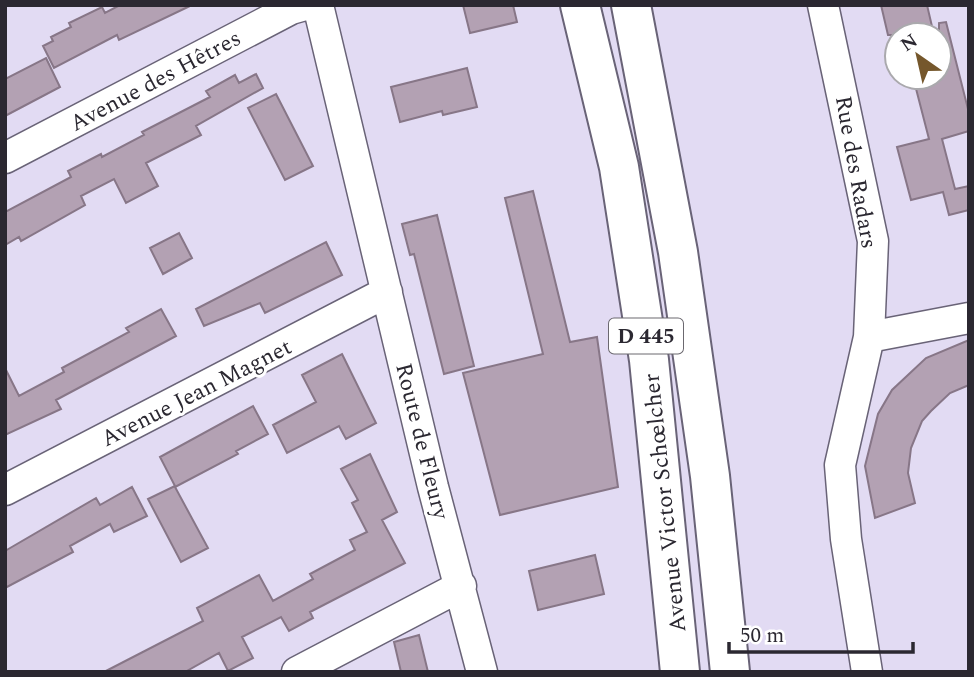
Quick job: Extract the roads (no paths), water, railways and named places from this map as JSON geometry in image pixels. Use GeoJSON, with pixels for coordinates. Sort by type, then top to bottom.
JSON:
{"type":"FeatureCollection","features":[{"type":"Feature","properties":{"kind":"main road","name":"Avenue Victor Schœlcher"},"geometry":{"type":"LineString","coordinates":[[580,5],[620,167],[649,360],[680,672]]}},
{"type":"Feature","properties":{"kind":"main road","name":"Avenue Victor Schœlcher"},"geometry":{"type":"LineString","coordinates":[[631,5],[678,252],[710,476],[730,672]]}},
{"type":"Feature","properties":{"kind":"street","name":"Avenue des Hêtres"},"geometry":{"type":"LineString","coordinates":[[5,158],[291,9],[305,5]]}},
{"type":"Feature","properties":{"kind":"street","name":"Route de Fleury"},"geometry":{"type":"LineString","coordinates":[[318,5],[433,487],[482,672]]}},
{"type":"Feature","properties":{"kind":"street","name":"Rue des Radars"},"geometry":{"type":"LineString","coordinates":[[824,5],[873,241],[869,337],[840,465],[846,539],[867,672]]}},
{"type":"Feature","properties":{"kind":"street","name":"Avenue Jean Magnet"},"geometry":{"type":"LineString","coordinates":[[5,490],[387,292]]}},
{"type":"Feature","properties":{"kind":"street"},"geometry":{"type":"LineString","coordinates":[[869,337],[969,318]]}},
{"type":"Feature","properties":{"kind":"street"},"geometry":{"type":"LineString","coordinates":[[297,672],[461,586]]}}]}
